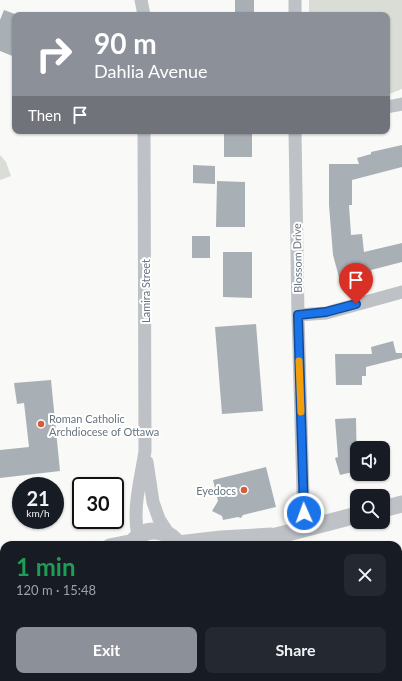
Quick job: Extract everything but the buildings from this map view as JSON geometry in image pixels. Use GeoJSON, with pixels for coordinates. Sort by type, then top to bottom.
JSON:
{"type":"FeatureCollection","features":[{"type":"Feature","properties":{"kind":"street"},"geometry":{"type":"LineString","coordinates":[[141,0],[144,12]]}},
{"type":"Feature","properties":{"kind":"street"},"geometry":{"type":"LineString","coordinates":[[295,0],[295,12]]}},
{"type":"Feature","properties":{"kind":"street"},"geometry":{"type":"LineString","coordinates":[[390,106],[402,104]]}},
{"type":"Feature","properties":{"kind":"street","name":"Lamira Street"},"geometry":{"type":"LineString","coordinates":[[144,134],[145,451],[153,502],[159,519],[176,541]]}},
{"type":"Feature","properties":{"kind":"street","name":"Blossom Drive"},"geometry":{"type":"LineString","coordinates":[[295,134],[304,528]]}},
{"type":"Feature","properties":{"kind":"street"},"geometry":{"type":"LineString","coordinates":[[298,315],[326,312],[402,292]]}},
{"type":"Feature","properties":{"kind":"street","name":"Lamira Street"},"geometry":{"type":"LineString","coordinates":[[134,540],[137,529],[137,501],[145,451]]}},
{"type":"Feature","properties":{"kind":"street"},"geometry":{"type":"LineString","coordinates":[[390,507],[402,504]]}},
{"type":"Feature","properties":{"kind":"street"},"geometry":{"type":"LineString","coordinates":[[134,540],[149,531],[160,531],[176,541],[221,539],[276,541],[304,528],[350,517]]}},
{"type":"Feature","properties":{"kind":"shaded area"},"geometry":{"type":"Polygon","coordinates":[[[309,0],[402,0],[402,89],[390,94],[390,12],[309,12],[309,0]]]}},
{"type":"Feature","properties":{"kind":"shaded area"},"geometry":{"type":"Polygon","coordinates":[[[0,155],[6,162],[11,176],[0,180],[0,155]]]}},
{"type":"Feature","properties":{"kind":"slow traffic"},"geometry":{"type":"LineString","coordinates":[[299,361],[301,412]]}},
{"type":"Feature","properties":{"kind":"place","name":"Roman Catholic Archdiocese of Ottawa"},"geometry":{"type":"Point","coordinates":[41,424]}},
{"type":"Feature","properties":{"kind":"place","name":"Eyedocs"},"geometry":{"type":"Point","coordinates":[244,490]}},
{"type":"Feature","properties":{"kind":"route"},"geometry":{"type":"LineString","coordinates":[[304,513],[298,315],[326,312],[356,304]]}}]}
